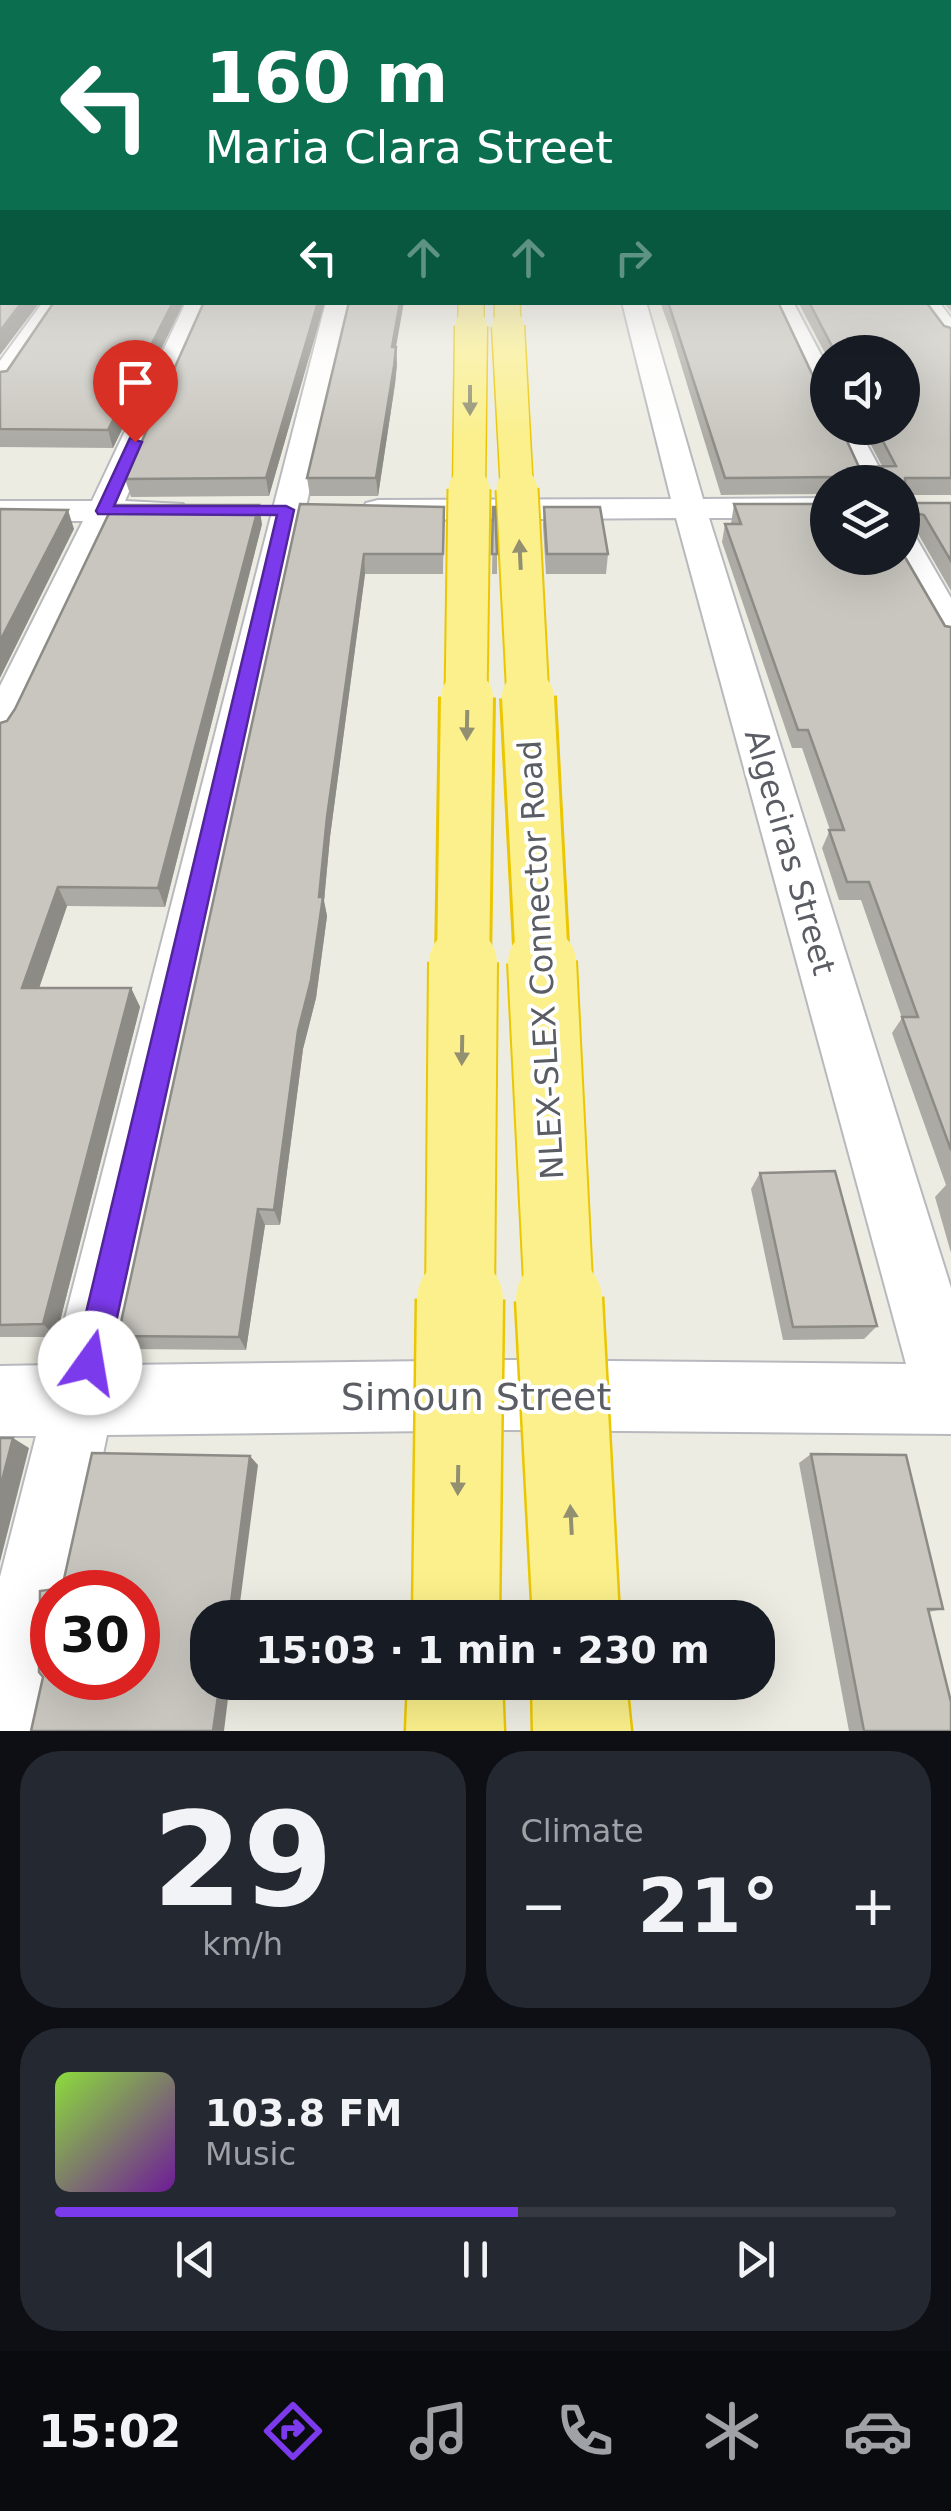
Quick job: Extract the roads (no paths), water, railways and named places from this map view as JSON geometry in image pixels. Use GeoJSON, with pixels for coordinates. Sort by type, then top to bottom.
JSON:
{"type":"FeatureCollection","features":[{"type":"Feature","properties":{"kind":"highway","name":"NLEX-SLEX Connector Road"},"geometry":{"type":"LineString","coordinates":[[456,1600],[470,305]]}},
{"type":"Feature","properties":{"kind":"highway","name":"NLEX-SLEX Connector Road"},"geometry":{"type":"LineString","coordinates":[[507,305],[575,1600]]}},
{"type":"Feature","properties":{"kind":"highway"},"geometry":{"type":"LineString","coordinates":[[455,1731],[456,1700]]}},
{"type":"Feature","properties":{"kind":"highway"},"geometry":{"type":"LineString","coordinates":[[580,1700],[582,1731]]}},
{"type":"Feature","properties":{"kind":"street"},"geometry":{"type":"LineString","coordinates":[[0,380],[54,305]]}},
{"type":"Feature","properties":{"kind":"street"},"geometry":{"type":"LineString","coordinates":[[0,727],[104,511],[197,305]]}},
{"type":"Feature","properties":{"kind":"street"},"geometry":{"type":"LineString","coordinates":[[3,1731],[301,510],[337,305]]}},
{"type":"Feature","properties":{"kind":"street","name":"Algeciras Street"},"geometry":{"type":"LineString","coordinates":[[635,305],[690,509],[951,1400]]}},
{"type":"Feature","properties":{"kind":"street"},"geometry":{"type":"LineString","coordinates":[[783,305],[810,359]]}},
{"type":"Feature","properties":{"kind":"street"},"geometry":{"type":"LineString","coordinates":[[928,305],[951,334]]}},
{"type":"Feature","properties":{"kind":"street"},"geometry":{"type":"LineString","coordinates":[[301,510],[810,508]]}},
{"type":"Feature","properties":{"kind":"street"},"geometry":{"type":"LineString","coordinates":[[0,511],[195,511]]}},
{"type":"Feature","properties":{"kind":"street"},"geometry":{"type":"LineString","coordinates":[[920,575],[951,632]]}},
{"type":"Feature","properties":{"kind":"street","name":"Simoun Street"},"geometry":{"type":"LineString","coordinates":[[0,1401],[512,1394],[951,1400]]}}]}
